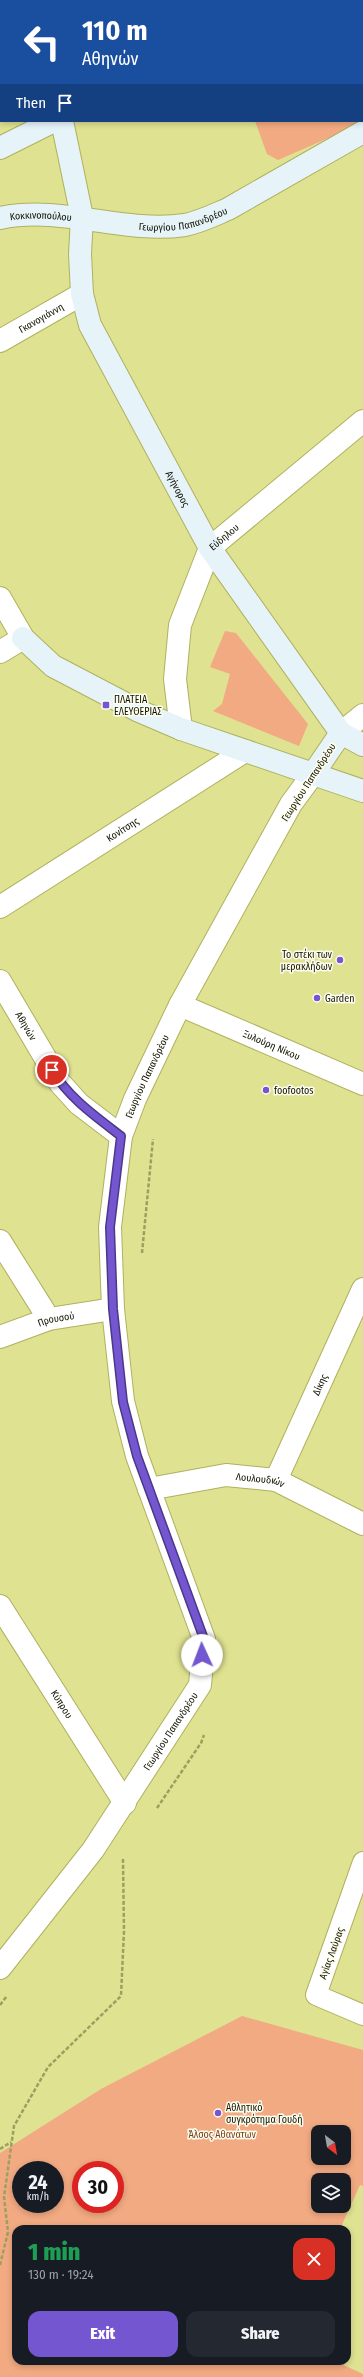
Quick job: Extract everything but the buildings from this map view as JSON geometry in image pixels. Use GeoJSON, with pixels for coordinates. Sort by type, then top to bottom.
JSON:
{"type":"FeatureCollection","features":[{"type":"Feature","properties":{"kind":"street"},"geometry":{"type":"LineString","coordinates":[[0,148],[52,122]]}},
{"type":"Feature","properties":{"kind":"street"},"geometry":{"type":"LineString","coordinates":[[62,122],[82,217]]}},
{"type":"Feature","properties":{"kind":"street","name":"Γεωργίου Παπανδρέου"},"geometry":{"type":"LineString","coordinates":[[82,217],[106,223],[147,225],[185,225],[206,219],[228,209],[363,132]]}},
{"type":"Feature","properties":{"kind":"street","name":"Κοκκινοπούλου"},"geometry":{"type":"LineString","coordinates":[[0,218],[32,214],[82,217]]}},
{"type":"Feature","properties":{"kind":"street","name":"Αγήνορος"},"geometry":{"type":"LineString","coordinates":[[82,217],[80,254],[82,294],[90,325],[210,548],[341,733]]}},
{"type":"Feature","properties":{"kind":"street","name":"Γκανογιάννη"},"geometry":{"type":"LineString","coordinates":[[0,341],[82,294]]}},
{"type":"Feature","properties":{"kind":"street","name":"Εύδηλου"},"geometry":{"type":"LineString","coordinates":[[181,729],[175,679],[180,625],[210,548],[363,421]]}},
{"type":"Feature","properties":{"kind":"street"},"geometry":{"type":"LineString","coordinates":[[0,598],[23,638],[53,666],[139,711],[181,729],[363,791]]}},
{"type":"Feature","properties":{"kind":"street"},"geometry":{"type":"LineString","coordinates":[[0,652],[23,638]]}},
{"type":"Feature","properties":{"kind":"street","name":"Γεωργίου Παπανδρέου"},"geometry":{"type":"LineString","coordinates":[[0,1968],[93,1850],[200,1685],[204,1639],[149,1489],[123,1402],[113,1309],[110,1227],[121,1136],[135,1099],[180,1005],[289,808],[341,733],[363,715]]}},
{"type":"Feature","properties":{"kind":"street"},"geometry":{"type":"LineString","coordinates":[[341,733],[363,745]]}},
{"type":"Feature","properties":{"kind":"street","name":"Κονίτσης"},"geometry":{"type":"LineString","coordinates":[[0,907],[245,751]]}},
{"type":"Feature","properties":{"kind":"street","name":"Αθηνών"},"geometry":{"type":"LineString","coordinates":[[0,981],[60,1082],[79,1104],[121,1136]]}},
{"type":"Feature","properties":{"kind":"street","name":"Ξυλούρη Νίκου"},"geometry":{"type":"LineString","coordinates":[[180,1005],[363,1084]]}},
{"type":"Feature","properties":{"kind":"street"},"geometry":{"type":"LineString","coordinates":[[0,1242],[49,1319]]}},
{"type":"Feature","properties":{"kind":"street","name":"Δίκης"},"geometry":{"type":"LineString","coordinates":[[276,1480],[363,1289]]}},
{"type":"Feature","properties":{"kind":"street","name":"Προυσού"},"geometry":{"type":"LineString","coordinates":[[0,1337],[49,1319],[113,1309]]}},
{"type":"Feature","properties":{"kind":"street","name":"Λουλουδιών"},"geometry":{"type":"LineString","coordinates":[[149,1489],[226,1475],[276,1480],[363,1524]]}},
{"type":"Feature","properties":{"kind":"street","name":"Κύπρου"},"geometry":{"type":"LineString","coordinates":[[0,1606],[125,1802]]}},
{"type":"Feature","properties":{"kind":"lane","name":"Αγίας Λαύρας"},"geometry":{"type":"LineString","coordinates":[[363,1862],[316,1995],[363,2015]]}},
{"type":"Feature","properties":{"kind":"path"},"geometry":{"type":"LineString","coordinates":[[141,1260],[153,1134]]}},
{"type":"Feature","properties":{"kind":"path"},"geometry":{"type":"LineString","coordinates":[[153,1813],[201,1743],[206,1729]]}},
{"type":"Feature","properties":{"kind":"path"},"geometry":{"type":"LineString","coordinates":[[120,1863],[127,1852]]}},
{"type":"Feature","properties":{"kind":"path"},"geometry":{"type":"LineString","coordinates":[[0,2265],[8,2232],[4,2197],[14,2126],[48,2067],[121,1996],[124,1931],[123,1858]]}},
{"type":"Feature","properties":{"kind":"path"},"geometry":{"type":"LineString","coordinates":[[0,2005],[10,1993]]}},
{"type":"Feature","properties":{"kind":"path"},"geometry":{"type":"LineString","coordinates":[[0,2149],[11,2142]]}},
{"type":"Feature","properties":{"kind":"green space"},"geometry":{"type":"Polygon","coordinates":[[[255,122],[363,122],[278,160],[267,154],[255,122]]]}},
{"type":"Feature","properties":{"kind":"green space"},"geometry":{"type":"Polygon","coordinates":[[[225,631],[236,633],[308,724],[299,746],[213,711],[222,704],[230,674],[210,667],[225,631]]]}},
{"type":"Feature","properties":{"kind":"green space","name":"Άλσος Αθανάτων"},"geometry":{"type":"Polygon","coordinates":[[[242,2016],[363,2050],[363,2186],[360,2185],[351,2205],[351,2173],[311,2173],[311,2213],[347,2213],[342,2225],[12,2225],[12,2365],[344,2365],[363,2374],[363,2377],[0,2377],[0,2153],[101,2089],[242,2016]]]}},
{"type":"Feature","properties":{"kind":"place","name":"ΠΛΑΤΕΙΑ ΕΛΕΥΘΕΡΙΑΣ"},"geometry":{"type":"Point","coordinates":[106,705]}},
{"type":"Feature","properties":{"kind":"place","name":"Το στέκι των μερακλήδων"},"geometry":{"type":"Point","coordinates":[340,960]}},
{"type":"Feature","properties":{"kind":"place","name":"Garden"},"geometry":{"type":"Point","coordinates":[317,998]}},
{"type":"Feature","properties":{"kind":"place","name":"foofootos"},"geometry":{"type":"Point","coordinates":[266,1090]}},
{"type":"Feature","properties":{"kind":"place","name":"Αθλητικό συγκρότημα Γουδή"},"geometry":{"type":"Point","coordinates":[218,2113]}},
{"type":"Feature","properties":{"kind":"route"},"geometry":{"type":"LineString","coordinates":[[52,1070],[79,1104],[121,1136],[110,1227],[113,1309],[123,1402],[137,1456],[180,1579],[204,1639],[202,1655]]}}]}
